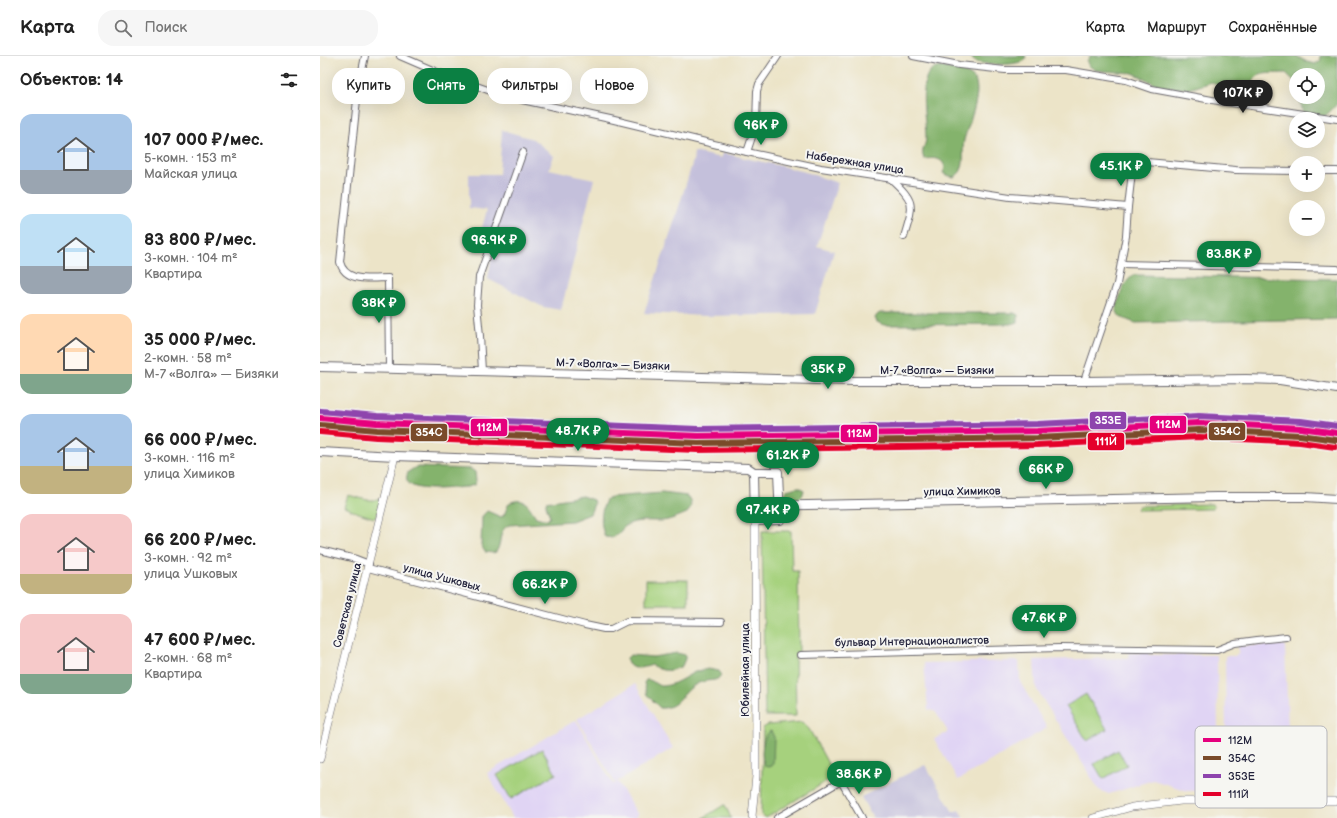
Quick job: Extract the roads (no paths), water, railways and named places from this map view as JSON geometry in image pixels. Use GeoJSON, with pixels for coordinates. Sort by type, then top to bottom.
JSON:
{"type":"FeatureCollection","features":[{"type":"Feature","properties":{"kind":"main road","name":"М-7 «Волга» — Бизяки"},"geometry":{"type":"LineString","coordinates":[[320,367],[846,380],[1084,381],[1260,379],[1280,380],[1337,389]]}},
{"type":"Feature","properties":{"kind":"main road"},"geometry":{"type":"LineString","coordinates":[[320,452],[748,468],[754,472],[778,472],[780,520],[755,521],[754,472]]}},
{"type":"Feature","properties":{"kind":"main road","name":"улица Химиков"},"geometry":{"type":"LineString","coordinates":[[755,506],[1216,497],[1305,497],[1337,499]]}},
{"type":"Feature","properties":{"kind":"street"},"geometry":{"type":"LineString","coordinates":[[365,56],[358,90],[340,262],[346,273],[354,277],[388,278],[388,369]]}},
{"type":"Feature","properties":{"kind":"street","name":"Набережная улица"},"geometry":{"type":"LineString","coordinates":[[400,56],[437,72],[499,94],[821,168],[1010,197],[1128,207]]}},
{"type":"Feature","properties":{"kind":"street"},"geometry":{"type":"LineString","coordinates":[[747,152],[756,125],[757,91],[759,84],[778,56]]}},
{"type":"Feature","properties":{"kind":"street"},"geometry":{"type":"LineString","coordinates":[[913,56],[959,65],[1005,70],[1066,70],[1126,80],[1152,89],[1337,119]]}},
{"type":"Feature","properties":{"kind":"street"},"geometry":{"type":"LineString","coordinates":[[482,372],[477,305],[479,278],[523,152]]}},
{"type":"Feature","properties":{"kind":"street"},"geometry":{"type":"LineString","coordinates":[[1084,381],[1117,284],[1126,236],[1132,172],[1136,166],[1142,162],[1236,170],[1289,171]]}},
{"type":"Feature","properties":{"kind":"street"},"geometry":{"type":"LineString","coordinates":[[1325,171],[1337,171]]}},
{"type":"Feature","properties":{"kind":"street"},"geometry":{"type":"LineString","coordinates":[[890,178],[907,194],[911,205],[904,237]]}},
{"type":"Feature","properties":{"kind":"street"},"geometry":{"type":"LineString","coordinates":[[1121,264],[1337,269]]}},
{"type":"Feature","properties":{"kind":"street","name":"Советская улица"},"geometry":{"type":"LineString","coordinates":[[320,759],[395,456]]}},
{"type":"Feature","properties":{"kind":"street","name":"Юбилейная улица"},"geometry":{"type":"LineString","coordinates":[[751,817],[756,776],[755,521]]}},
{"type":"Feature","properties":{"kind":"street","name":"улица Ушковых"},"geometry":{"type":"LineString","coordinates":[[320,550],[356,559],[368,566],[604,629],[618,626],[627,621],[721,622]]}},
{"type":"Feature","properties":{"kind":"street","name":"бульвар Интернационалистов"},"geometry":{"type":"LineString","coordinates":[[801,655],[1060,648],[1217,650],[1235,643],[1286,638]]}},
{"type":"Feature","properties":{"kind":"street"},"geometry":{"type":"LineString","coordinates":[[777,818],[840,781],[862,818]]}},
{"type":"Feature","properties":{"kind":"street"},"geometry":{"type":"LineString","coordinates":[[1093,818],[1132,807],[1180,801],[1195,801]]}}]}
